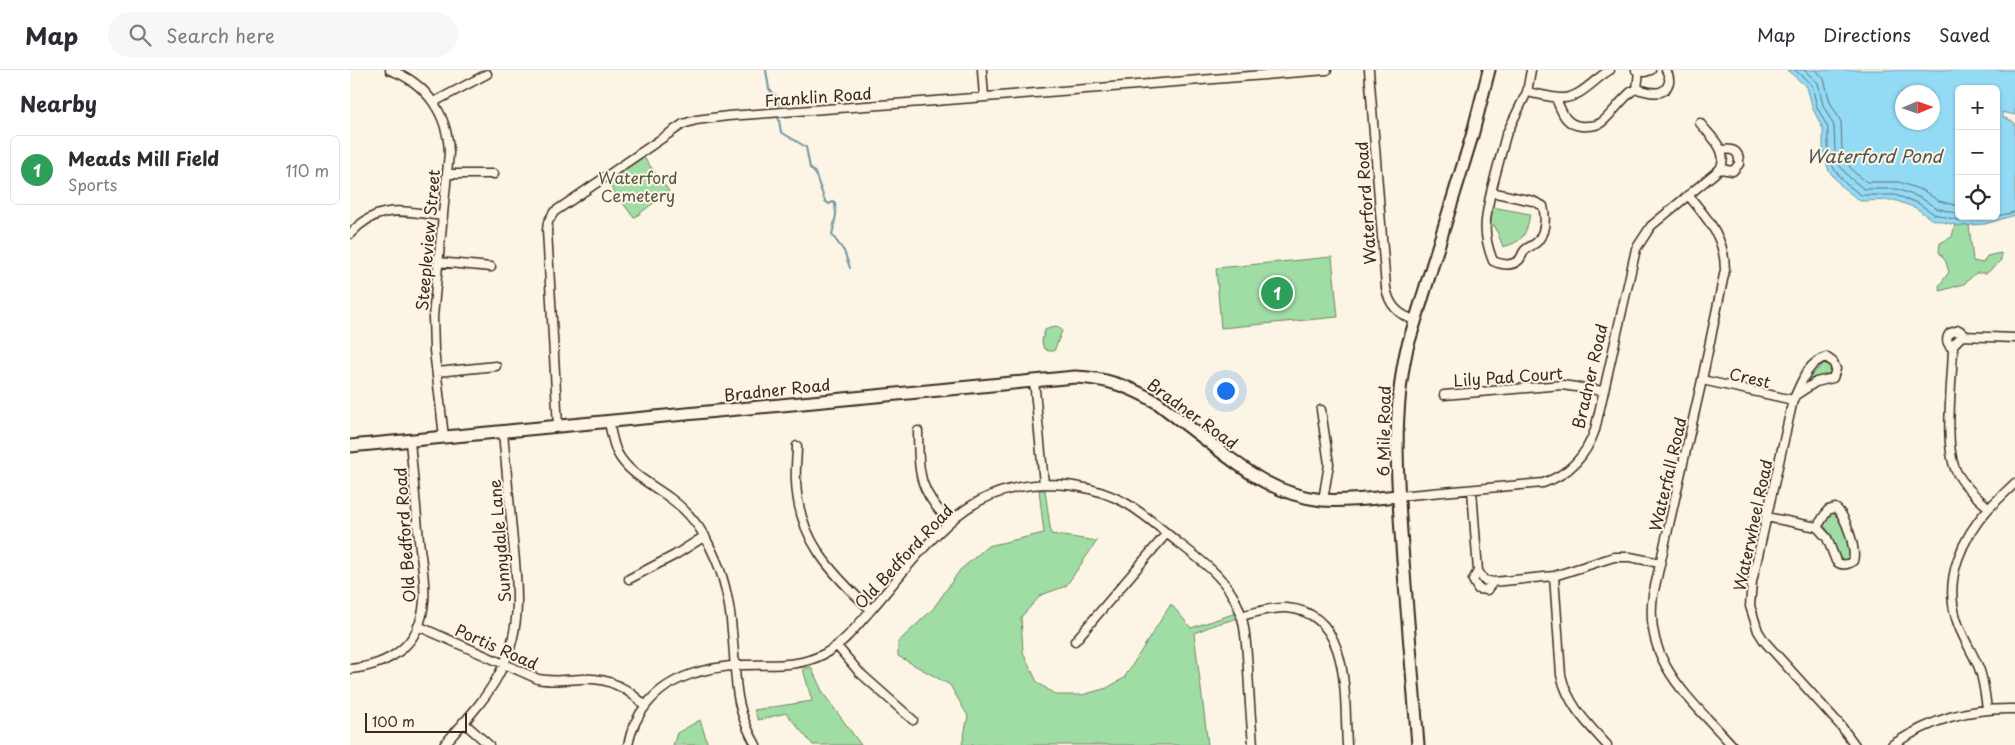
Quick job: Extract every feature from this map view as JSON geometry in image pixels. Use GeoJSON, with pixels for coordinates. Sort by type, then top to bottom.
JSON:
{"type":"FeatureCollection","features":[{"type":"Feature","properties":{"kind":"street","name":"Steepleview Street"},"geometry":{"type":"LineString","coordinates":[[390,70],[416,84],[434,102],[443,120],[448,138],[449,154],[433,317],[436,372],[444,438]]}},
{"type":"Feature","properties":{"kind":"street"},"geometry":{"type":"LineString","coordinates":[[982,70],[984,97]]}},
{"type":"Feature","properties":{"kind":"street"},"geometry":{"type":"LineString","coordinates":[[1213,70],[1214,79]]}},
{"type":"Feature","properties":{"kind":"street","name":"Franklin Road"},"geometry":{"type":"LineString","coordinates":[[558,427],[547,230],[551,216],[683,124],[720,117],[779,112],[1327,70]]}},
{"type":"Feature","properties":{"kind":"street","name":"Waterford Road"},"geometry":{"type":"LineString","coordinates":[[1369,70],[1386,288],[1389,300],[1394,308],[1402,315],[1415,320]]}},
{"type":"Feature","properties":{"kind":"street","name":"6 Mile Road"},"geometry":{"type":"LineString","coordinates":[[1418,745],[1398,496],[1396,437],[1399,393],[1403,366],[1415,320],[1472,136],[1489,70]]}},
{"type":"Feature","properties":{"kind":"street"},"geometry":{"type":"LineString","coordinates":[[1491,192],[1533,201],[1543,206],[1546,218],[1538,242],[1524,250],[1519,260],[1509,265],[1500,265],[1493,261],[1488,250],[1484,220],[1491,192],[1506,135],[1526,92],[1531,70]]}},
{"type":"Feature","properties":{"kind":"street"},"geometry":{"type":"LineString","coordinates":[[1526,92],[1565,98],[1578,93],[1610,70]]}},
{"type":"Feature","properties":{"kind":"street"},"geometry":{"type":"LineString","coordinates":[[1637,89],[1638,70],[1645,72],[1651,70]]}},
{"type":"Feature","properties":{"kind":"street"},"geometry":{"type":"LineString","coordinates":[[1556,98],[1564,118],[1572,125],[1580,127],[1592,126],[1602,122],[1625,97],[1637,89],[1660,93],[1664,91],[1669,77],[1666,70]]}},
{"type":"Feature","properties":{"kind":"street"},"geometry":{"type":"LineString","coordinates":[[434,102],[486,74]]}},
{"type":"Feature","properties":{"kind":"street","name":"Bradner Road"},"geometry":{"type":"LineString","coordinates":[[350,446],[1034,380],[1086,377],[1109,381],[1131,388],[1158,403],[1257,479],[1289,493],[1323,500],[1347,500],[1543,483],[1568,471],[1580,460],[1590,441],[1636,249],[1651,226],[1688,195],[1720,169],[1732,171],[1739,164],[1740,157],[1737,152],[1728,149],[1721,150],[1700,123]]}},
{"type":"Feature","properties":{"kind":"street"},"geometry":{"type":"LineString","coordinates":[[1720,169],[1723,162],[1721,150]]}},
{"type":"Feature","properties":{"kind":"street"},"geometry":{"type":"LineString","coordinates":[[447,174],[494,174]]}},
{"type":"Feature","properties":{"kind":"street","name":"Waterfall Road"},"geometry":{"type":"LineString","coordinates":[[1688,195],[1716,232],[1722,244],[1725,261],[1724,280],[1653,595],[1651,615],[1658,651],[1669,674],[1732,745]]}},
{"type":"Feature","properties":{"kind":"street"},"geometry":{"type":"LineString","coordinates":[[350,234],[364,220],[382,212],[443,216]]}},
{"type":"Feature","properties":{"kind":"street"},"geometry":{"type":"LineString","coordinates":[[438,262],[492,268]]}},
{"type":"Feature","properties":{"kind":"street"},"geometry":{"type":"LineString","coordinates":[[1989,508],[1963,482],[1952,457],[1950,440],[1953,349],[1957,339],[1966,336],[2015,338]]}},
{"type":"Feature","properties":{"kind":"street","name":"Waterwheel Road"},"geometry":{"type":"LineString","coordinates":[[1794,398],[1816,382],[1833,378],[1836,369],[1833,362],[1826,357],[1817,361],[1802,380],[1794,398],[1750,589],[1750,606],[1754,622],[1765,642],[1841,726],[1855,745]]}},
{"type":"Feature","properties":{"kind":"street"},"geometry":{"type":"LineString","coordinates":[[436,372],[496,366]]}},
{"type":"Feature","properties":{"kind":"street"},"geometry":{"type":"LineString","coordinates":[[1034,380],[1044,484]]}},
{"type":"Feature","properties":{"kind":"street","name":"Crest"},"geometry":{"type":"LineString","coordinates":[[1702,380],[1794,398]]}},
{"type":"Feature","properties":{"kind":"street","name":"Lily Pad Court"},"geometry":{"type":"LineString","coordinates":[[1444,395],[1562,386],[1603,391]]}},
{"type":"Feature","properties":{"kind":"street"},"geometry":{"type":"LineString","coordinates":[[1321,410],[1328,464],[1323,500]]}},
{"type":"Feature","properties":{"kind":"street"},"geometry":{"type":"LineString","coordinates":[[609,422],[615,448],[624,463],[681,507],[705,536],[718,564],[732,629],[738,702],[756,745]]}},
{"type":"Feature","properties":{"kind":"street","name":"Sunnydale Lane"},"geometry":{"type":"LineString","coordinates":[[444,745],[489,690],[509,651],[516,623],[518,599],[503,432]]}},
{"type":"Feature","properties":{"kind":"street"},"geometry":{"type":"LineString","coordinates":[[918,432],[918,464],[922,484],[934,506],[950,522]]}},
{"type":"Feature","properties":{"kind":"street","name":"Old Bedford Road"},"geometry":{"type":"LineString","coordinates":[[410,441],[424,592],[423,610],[418,626]]}},
{"type":"Feature","properties":{"kind":"street"},"geometry":{"type":"LineString","coordinates":[[797,446],[797,490],[808,533],[822,559],[832,572],[871,610]]}},
{"type":"Feature","properties":{"kind":"street"},"geometry":{"type":"LineString","coordinates":[[1987,709],[1980,672],[1956,618],[1952,590],[1954,571],[1964,543],[1976,524],[1989,508],[2015,483]]}},
{"type":"Feature","properties":{"kind":"street","name":"Old Bedford Road"},"geometry":{"type":"LineString","coordinates":[[628,745],[633,728],[645,706],[660,690],[680,678],[705,670],[734,666],[796,664],[825,653],[837,646],[852,632],[950,522],[969,507],[993,495],[1018,487],[1044,484],[1076,486],[1110,495],[1134,508],[1219,575],[1233,596],[1241,616],[1246,637],[1253,745]]}},
{"type":"Feature","properties":{"kind":"street"},"geometry":{"type":"LineString","coordinates":[[1472,490],[1478,572],[1484,580],[1493,582],[1554,576],[1614,557],[1630,557],[1660,563]]}},
{"type":"Feature","properties":{"kind":"street"},"geometry":{"type":"LineString","coordinates":[[1766,517],[1817,527],[1827,538],[1836,561],[1842,564],[1853,561],[1854,550],[1840,510],[1835,508],[1828,510],[1817,527]]}},
{"type":"Feature","properties":{"kind":"street"},"geometry":{"type":"LineString","coordinates":[[1075,641],[1167,533]]}},
{"type":"Feature","properties":{"kind":"street"},"geometry":{"type":"LineString","coordinates":[[629,579],[675,555],[705,536]]}},
{"type":"Feature","properties":{"kind":"street"},"geometry":{"type":"LineString","coordinates":[[1478,572],[1473,580],[1478,590],[1486,590],[1493,582]]}},
{"type":"Feature","properties":{"kind":"street"},"geometry":{"type":"LineString","coordinates":[[1554,576],[1564,687],[1574,706],[1607,745]]}},
{"type":"Feature","properties":{"kind":"street"},"geometry":{"type":"LineString","coordinates":[[1241,616],[1271,609],[1286,608],[1307,613],[1325,626],[1334,638],[1340,655],[1347,745]]}},
{"type":"Feature","properties":{"kind":"street"},"geometry":{"type":"LineString","coordinates":[[350,669],[368,667],[388,659],[406,646],[418,626]]}},
{"type":"Feature","properties":{"kind":"street","name":"Portis Road"},"geometry":{"type":"LineString","coordinates":[[418,626],[503,665],[545,681],[590,679],[609,682],[630,692],[645,706]]}},
{"type":"Feature","properties":{"kind":"street"},"geometry":{"type":"LineString","coordinates":[[837,646],[859,672],[913,720]]}},
{"type":"Feature","properties":{"kind":"street"},"geometry":{"type":"LineString","coordinates":[[1892,745],[1923,726],[1950,716],[1987,709],[2015,709]]}},
{"type":"Feature","properties":{"kind":"street"},"geometry":{"type":"LineString","coordinates":[[463,722],[490,745]]}},
{"type":"Feature","properties":{"kind":"green space","name":"Waterford Cemetery"},"geometry":{"type":"Polygon","coordinates":[[[642,155],[669,191],[634,218],[607,182],[642,155]]]}},
{"type":"Feature","properties":{"kind":"green space"},"geometry":{"type":"Polygon","coordinates":[[[1492,207],[1530,214],[1525,232],[1520,239],[1503,247],[1495,226],[1489,225],[1492,207]]]}},
{"type":"Feature","properties":{"kind":"green space"},"geometry":{"type":"Polygon","coordinates":[[[1955,224],[1969,225],[1973,261],[1983,263],[1987,256],[2001,253],[2001,260],[1987,273],[1976,273],[1964,284],[1940,291],[1939,286],[1949,272],[1946,262],[1939,252],[1940,243],[1952,237],[1955,224]]]}},
{"type":"Feature","properties":{"kind":"green space"},"geometry":{"type":"Polygon","coordinates":[[[1332,257],[1338,317],[1221,328],[1216,268],[1332,257]]]}},
{"type":"Feature","properties":{"kind":"green space"},"geometry":{"type":"Polygon","coordinates":[[[1055,326],[1059,327],[1062,331],[1054,351],[1048,351],[1043,347],[1042,341],[1045,330],[1055,326]]]}},
{"type":"Feature","properties":{"kind":"green space"},"geometry":{"type":"Polygon","coordinates":[[[1824,363],[1830,366],[1831,373],[1810,379],[1810,377],[1824,363]]]}},
{"type":"Feature","properties":{"kind":"green space"},"geometry":{"type":"Polygon","coordinates":[[[1039,490],[1045,490],[1051,534],[1097,541],[1066,586],[1041,595],[1021,617],[1023,652],[1037,682],[1056,695],[1082,695],[1107,688],[1124,678],[1171,604],[1191,628],[1236,613],[1239,618],[1194,633],[1208,745],[962,745],[968,716],[950,685],[898,656],[898,642],[933,609],[960,570],[988,546],[1044,533],[1039,490]]]}},
{"type":"Feature","properties":{"kind":"green space"},"geometry":{"type":"Polygon","coordinates":[[[1831,512],[1839,515],[1851,552],[1851,556],[1846,560],[1840,559],[1838,556],[1833,539],[1824,525],[1831,512]]]}},
{"type":"Feature","properties":{"kind":"green space"},"geometry":{"type":"Polygon","coordinates":[[[811,667],[823,693],[861,745],[813,745],[786,713],[758,720],[754,710],[812,701],[803,669],[811,667]]]}},
{"type":"Feature","properties":{"kind":"green space"},"geometry":{"type":"Polygon","coordinates":[[[700,720],[708,745],[673,745],[677,733],[700,720]]]}},
{"type":"Feature","properties":{"kind":"water","name":"Waterford Pond"},"geometry":{"type":"Polygon","coordinates":[[[1787,70],[2015,70],[2015,115],[2002,112],[2003,117],[2015,123],[2015,215],[2000,220],[2000,85],[1955,85],[1955,220],[1998,220],[1985,224],[1960,226],[1931,219],[1916,208],[1894,200],[1860,201],[1842,187],[1829,171],[1823,152],[1823,129],[1813,109],[1807,87],[1787,70]]]}},
{"type":"Feature","properties":{"kind":"waterway"},"geometry":{"type":"LineString","coordinates":[[766,70],[769,89],[778,99],[778,110]]}},
{"type":"Feature","properties":{"kind":"waterway"},"geometry":{"type":"LineString","coordinates":[[778,115],[781,132],[806,147],[810,168],[815,173],[825,201],[829,204],[835,203],[836,215],[832,235],[844,251],[850,268]]}},
{"type":"Feature","properties":{"kind":"place","name":"Meads Mill Field"},"geometry":{"type":"Point","coordinates":[1277,293]}}]}
